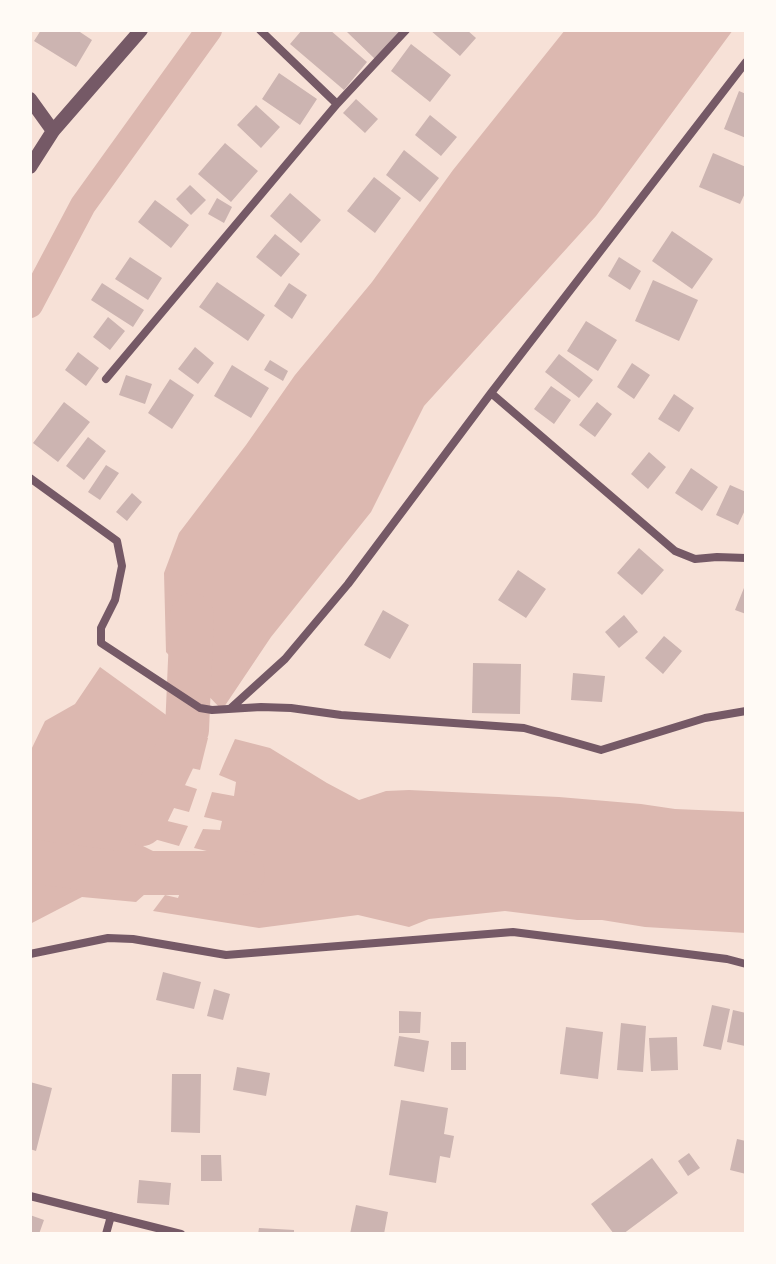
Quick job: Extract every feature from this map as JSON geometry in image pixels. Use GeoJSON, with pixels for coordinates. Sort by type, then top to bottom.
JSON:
{"type":"FeatureCollection","features":[{"type":"Feature","properties":{"kind":"street"},"geometry":{"type":"LineString","coordinates":[[30,167],[53,131],[141,30]]}},
{"type":"Feature","properties":{"kind":"street"},"geometry":{"type":"LineString","coordinates":[[260,30],[337,104]]}},
{"type":"Feature","properties":{"kind":"street"},"geometry":{"type":"LineString","coordinates":[[106,379],[337,104],[406,30]]}},
{"type":"Feature","properties":{"kind":"street"},"geometry":{"type":"LineString","coordinates":[[230,709],[285,659],[348,584],[746,62]]}},
{"type":"Feature","properties":{"kind":"street"},"geometry":{"type":"LineString","coordinates":[[30,99],[53,131]]}},
{"type":"Feature","properties":{"kind":"street"},"geometry":{"type":"LineString","coordinates":[[491,393],[675,551],[695,559],[746,558]]}},
{"type":"Feature","properties":{"kind":"street"},"geometry":{"type":"LineString","coordinates":[[30,478],[117,541],[122,566],[115,600],[101,628],[101,643],[200,708],[291,708],[341,715],[524,728],[601,750],[705,718],[746,711]]}},
{"type":"Feature","properties":{"kind":"street"},"geometry":{"type":"LineString","coordinates":[[30,954],[108,938],[133,939],[226,955],[513,932],[746,964]]}},
{"type":"Feature","properties":{"kind":"street"},"geometry":{"type":"LineString","coordinates":[[30,1196],[181,1234]]}},
{"type":"Feature","properties":{"kind":"street"},"geometry":{"type":"LineString","coordinates":[[106,1234],[111,1216]]}},
{"type":"Feature","properties":{"kind":"shaded area"},"geometry":{"type":"Polygon","coordinates":[[[565,30],[733,30],[596,216],[424,406],[371,512],[271,637],[222,710],[166,652],[164,573],[179,533],[295,375],[372,282],[453,170],[565,30]]]}},
{"type":"Feature","properties":{"kind":"shaded area"},"geometry":{"type":"Polygon","coordinates":[[[100,667],[187,730],[208,738],[200,770],[169,763],[166,779],[197,789],[189,812],[159,804],[155,818],[188,826],[179,846],[147,837],[143,846],[173,861],[161,877],[132,865],[123,877],[153,887],[136,902],[82,897],[30,924],[30,752],[45,721],[75,704],[100,667]]]}},
{"type":"Feature","properties":{"kind":"shaded area"},"geometry":{"type":"Polygon","coordinates":[[[235,739],[270,748],[359,800],[386,791],[409,790],[559,797],[675,809],[746,812],[746,933],[645,927],[505,911],[429,919],[409,927],[358,915],[259,928],[153,911],[165,895],[178,898],[183,885],[175,883],[188,865],[201,869],[211,852],[194,848],[203,829],[220,830],[222,821],[204,817],[212,792],[234,796],[236,782],[219,775],[235,739]]]}},
{"type":"Feature","properties":{"kind":"building"},"geometry":{"type":"Polygon","coordinates":[[[41,30],[77,30],[92,40],[76,67],[34,41],[41,30]]]}},
{"type":"Feature","properties":{"kind":"building"},"geometry":{"type":"Polygon","coordinates":[[[302,30],[330,30],[367,62],[344,90],[290,44],[302,30]]]}},
{"type":"Feature","properties":{"kind":"building"},"geometry":{"type":"Polygon","coordinates":[[[402,30],[375,59],[347,32],[402,30]]]}},
{"type":"Feature","properties":{"kind":"building"},"geometry":{"type":"Polygon","coordinates":[[[430,30],[467,30],[476,38],[460,56],[430,30]]]}},
{"type":"Feature","properties":{"kind":"building"},"geometry":{"type":"Polygon","coordinates":[[[411,44],[451,75],[430,102],[391,71],[411,44]]]}},
{"type":"Feature","properties":{"kind":"building"},"geometry":{"type":"Polygon","coordinates":[[[279,73],[317,99],[300,125],[262,99],[279,73]]]}},
{"type":"Feature","properties":{"kind":"building"},"geometry":{"type":"Polygon","coordinates":[[[739,91],[746,94],[746,138],[724,129],[739,91]]]}},
{"type":"Feature","properties":{"kind":"building"},"geometry":{"type":"Polygon","coordinates":[[[356,99],[378,119],[365,133],[343,113],[356,99]]]}},
{"type":"Feature","properties":{"kind":"building"},"geometry":{"type":"Polygon","coordinates":[[[256,105],[280,127],[261,148],[237,125],[256,105]]]}},
{"type":"Feature","properties":{"kind":"building"},"geometry":{"type":"Polygon","coordinates":[[[430,115],[457,137],[441,156],[415,135],[430,115]]]}},
{"type":"Feature","properties":{"kind":"building"},"geometry":{"type":"Polygon","coordinates":[[[225,143],[258,171],[231,202],[198,174],[225,143]]]}},
{"type":"Feature","properties":{"kind":"building"},"geometry":{"type":"Polygon","coordinates":[[[404,150],[439,178],[420,202],[386,175],[404,150]]]}},
{"type":"Feature","properties":{"kind":"building"},"geometry":{"type":"Polygon","coordinates":[[[713,153],[746,167],[746,191],[740,204],[699,187],[713,153]]]}},
{"type":"Feature","properties":{"kind":"building"},"geometry":{"type":"Polygon","coordinates":[[[374,177],[401,198],[375,233],[347,211],[374,177]]]}},
{"type":"Feature","properties":{"kind":"building"},"geometry":{"type":"Polygon","coordinates":[[[190,185],[206,200],[191,215],[176,199],[190,185]]]}},
{"type":"Feature","properties":{"kind":"building"},"geometry":{"type":"Polygon","coordinates":[[[290,193],[321,220],[301,243],[270,216],[290,193]]]}},
{"type":"Feature","properties":{"kind":"building"},"geometry":{"type":"Polygon","coordinates":[[[217,198],[232,207],[224,223],[208,214],[217,198]]]}},
{"type":"Feature","properties":{"kind":"building"},"geometry":{"type":"Polygon","coordinates":[[[155,200],[189,225],[171,248],[138,222],[155,200]]]}},
{"type":"Feature","properties":{"kind":"building"},"geometry":{"type":"Polygon","coordinates":[[[672,231],[713,259],[692,289],[652,261],[672,231]]]}},
{"type":"Feature","properties":{"kind":"building"},"geometry":{"type":"Polygon","coordinates":[[[275,234],[300,254],[281,277],[256,257],[275,234]]]}},
{"type":"Feature","properties":{"kind":"building"},"geometry":{"type":"Polygon","coordinates":[[[130,257],[162,278],[148,300],[115,279],[130,257]]]}},
{"type":"Feature","properties":{"kind":"building"},"geometry":{"type":"Polygon","coordinates":[[[619,257],[641,271],[630,290],[608,276],[619,257]]]}},
{"type":"Feature","properties":{"kind":"building"},"geometry":{"type":"Polygon","coordinates":[[[653,280],[698,300],[679,341],[635,321],[653,280]]]}},
{"type":"Feature","properties":{"kind":"building"},"geometry":{"type":"Polygon","coordinates":[[[217,282],[265,315],[248,341],[199,307],[217,282]]]}},
{"type":"Feature","properties":{"kind":"building"},"geometry":{"type":"Polygon","coordinates":[[[102,283],[144,310],[133,327],[91,300],[102,283]]]}},
{"type":"Feature","properties":{"kind":"building"},"geometry":{"type":"Polygon","coordinates":[[[289,283],[307,295],[292,319],[274,306],[289,283]]]}},
{"type":"Feature","properties":{"kind":"building"},"geometry":{"type":"Polygon","coordinates":[[[108,317],[125,331],[110,350],[93,337],[108,317]]]}},
{"type":"Feature","properties":{"kind":"building"},"geometry":{"type":"Polygon","coordinates":[[[586,321],[617,340],[598,371],[567,351],[586,321]]]}},
{"type":"Feature","properties":{"kind":"building"},"geometry":{"type":"Polygon","coordinates":[[[195,347],[214,363],[198,384],[178,369],[195,347]]]}},
{"type":"Feature","properties":{"kind":"building"},"geometry":{"type":"Polygon","coordinates":[[[78,352],[99,368],[86,386],[65,370],[78,352]]]}},
{"type":"Feature","properties":{"kind":"building"},"geometry":{"type":"Polygon","coordinates":[[[559,354],[593,380],[579,398],[545,372],[559,354]]]}},
{"type":"Feature","properties":{"kind":"building"},"geometry":{"type":"Polygon","coordinates":[[[270,360],[288,371],[283,381],[264,370],[270,360]]]}},
{"type":"Feature","properties":{"kind":"building"},"geometry":{"type":"Polygon","coordinates":[[[632,363],[650,375],[634,399],[617,387],[632,363]]]}},
{"type":"Feature","properties":{"kind":"building"},"geometry":{"type":"Polygon","coordinates":[[[232,365],[269,388],[251,418],[214,396],[232,365]]]}},
{"type":"Feature","properties":{"kind":"building"},"geometry":{"type":"Polygon","coordinates":[[[126,375],[152,384],[145,404],[119,395],[126,375]]]}},
{"type":"Feature","properties":{"kind":"building"},"geometry":{"type":"Polygon","coordinates":[[[170,379],[194,395],[172,429],[148,413],[170,379]]]}},
{"type":"Feature","properties":{"kind":"building"},"geometry":{"type":"Polygon","coordinates":[[[551,386],[571,400],[554,424],[534,409],[551,386]]]}},
{"type":"Feature","properties":{"kind":"building"},"geometry":{"type":"Polygon","coordinates":[[[674,394],[694,408],[679,432],[658,419],[674,394]]]}},
{"type":"Feature","properties":{"kind":"building"},"geometry":{"type":"Polygon","coordinates":[[[64,402],[90,422],[58,462],[33,443],[64,402]]]}},
{"type":"Feature","properties":{"kind":"building"},"geometry":{"type":"Polygon","coordinates":[[[597,402],[612,414],[595,437],[579,425],[597,402]]]}},
{"type":"Feature","properties":{"kind":"building"},"geometry":{"type":"Polygon","coordinates":[[[88,437],[106,451],[84,480],[66,466],[88,437]]]}},
{"type":"Feature","properties":{"kind":"building"},"geometry":{"type":"Polygon","coordinates":[[[649,452],[666,467],[648,489],[631,474],[649,452]]]}},
{"type":"Feature","properties":{"kind":"building"},"geometry":{"type":"Polygon","coordinates":[[[106,465],[119,473],[100,500],[88,492],[106,465]]]}},
{"type":"Feature","properties":{"kind":"building"},"geometry":{"type":"Polygon","coordinates":[[[691,468],[718,487],[702,511],[675,493],[691,468]]]}},
{"type":"Feature","properties":{"kind":"building"},"geometry":{"type":"Polygon","coordinates":[[[730,485],[746,492],[746,508],[738,525],[716,515],[730,485]]]}},
{"type":"Feature","properties":{"kind":"building"},"geometry":{"type":"Polygon","coordinates":[[[132,493],[142,502],[127,521],[116,512],[132,493]]]}},
{"type":"Feature","properties":{"kind":"building"},"geometry":{"type":"Polygon","coordinates":[[[639,548],[664,570],[642,595],[617,573],[639,548]]]}},
{"type":"Feature","properties":{"kind":"building"},"geometry":{"type":"Polygon","coordinates":[[[518,570],[546,589],[526,618],[498,600],[518,570]]]}},
{"type":"Feature","properties":{"kind":"building"},"geometry":{"type":"Polygon","coordinates":[[[746,583],[746,614],[735,610],[746,583]]]}},
{"type":"Feature","properties":{"kind":"building"},"geometry":{"type":"Polygon","coordinates":[[[383,610],[409,625],[390,659],[364,645],[383,610]]]}},
{"type":"Feature","properties":{"kind":"building"},"geometry":{"type":"Polygon","coordinates":[[[624,615],[638,632],[619,648],[605,632],[624,615]]]}},
{"type":"Feature","properties":{"kind":"building"},"geometry":{"type":"Polygon","coordinates":[[[664,636],[682,651],[663,674],[645,658],[664,636]]]}},
{"type":"Feature","properties":{"kind":"building"},"geometry":{"type":"Polygon","coordinates":[[[473,663],[521,664],[520,714],[472,713],[473,663]]]}},
{"type":"Feature","properties":{"kind":"building"},"geometry":{"type":"Polygon","coordinates":[[[573,673],[605,676],[602,702],[571,700],[573,673]]]}},
{"type":"Feature","properties":{"kind":"building"},"geometry":{"type":"Polygon","coordinates":[[[163,972],[201,982],[194,1009],[156,1000],[163,972]]]}},
{"type":"Feature","properties":{"kind":"building"},"geometry":{"type":"Polygon","coordinates":[[[214,989],[230,994],[223,1020],[207,1016],[214,989]]]}},
{"type":"Feature","properties":{"kind":"building"},"geometry":{"type":"Polygon","coordinates":[[[712,1005],[730,1009],[721,1050],[703,1046],[712,1005]]]}},
{"type":"Feature","properties":{"kind":"building"},"geometry":{"type":"Polygon","coordinates":[[[733,1010],[746,1013],[745,1046],[727,1042],[733,1010]]]}},
{"type":"Feature","properties":{"kind":"building"},"geometry":{"type":"Polygon","coordinates":[[[399,1011],[421,1012],[420,1033],[399,1033],[399,1011]]]}},
{"type":"Feature","properties":{"kind":"building"},"geometry":{"type":"Polygon","coordinates":[[[621,1023],[646,1026],[643,1072],[617,1070],[621,1023]]]}},
{"type":"Feature","properties":{"kind":"building"},"geometry":{"type":"Polygon","coordinates":[[[566,1027],[603,1032],[598,1079],[560,1074],[566,1027]]]}},
{"type":"Feature","properties":{"kind":"building"},"geometry":{"type":"Polygon","coordinates":[[[399,1036],[429,1041],[424,1072],[394,1066],[399,1036]]]}},
{"type":"Feature","properties":{"kind":"building"},"geometry":{"type":"Polygon","coordinates":[[[677,1037],[678,1070],[651,1071],[649,1038],[677,1037]]]}},
{"type":"Feature","properties":{"kind":"building"},"geometry":{"type":"Polygon","coordinates":[[[451,1042],[466,1042],[466,1070],[451,1070],[451,1042]]]}},
{"type":"Feature","properties":{"kind":"building"},"geometry":{"type":"Polygon","coordinates":[[[237,1067],[270,1073],[266,1096],[233,1090],[237,1067]]]}},
{"type":"Feature","properties":{"kind":"building"},"geometry":{"type":"Polygon","coordinates":[[[172,1074],[201,1074],[200,1133],[171,1132],[172,1074]]]}},
{"type":"Feature","properties":{"kind":"building"},"geometry":{"type":"Polygon","coordinates":[[[30,1082],[52,1088],[36,1151],[30,1149],[30,1082]]]}},
{"type":"Feature","properties":{"kind":"building"},"geometry":{"type":"Polygon","coordinates":[[[401,1100],[448,1108],[444,1134],[454,1136],[450,1158],[440,1156],[436,1183],[389,1175],[401,1100]]]}},
{"type":"Feature","properties":{"kind":"building"},"geometry":{"type":"Polygon","coordinates":[[[737,1139],[746,1141],[746,1174],[730,1170],[737,1139]]]}},
{"type":"Feature","properties":{"kind":"building"},"geometry":{"type":"Polygon","coordinates":[[[689,1153],[700,1168],[688,1176],[678,1161],[689,1153]]]}},
{"type":"Feature","properties":{"kind":"building"},"geometry":{"type":"Polygon","coordinates":[[[201,1155],[221,1155],[222,1181],[201,1181],[201,1155]]]}},
{"type":"Feature","properties":{"kind":"building"},"geometry":{"type":"Polygon","coordinates":[[[652,1158],[678,1193],[623,1234],[614,1234],[591,1204],[652,1158]]]}},
{"type":"Feature","properties":{"kind":"building"},"geometry":{"type":"Polygon","coordinates":[[[139,1180],[171,1183],[169,1205],[137,1203],[139,1180]]]}},
{"type":"Feature","properties":{"kind":"building"},"geometry":{"type":"Polygon","coordinates":[[[356,1205],[388,1212],[384,1234],[350,1234],[356,1205]]]}},
{"type":"Feature","properties":{"kind":"building"},"geometry":{"type":"Polygon","coordinates":[[[30,1215],[44,1220],[39,1234],[30,1234],[30,1215]]]}},
{"type":"Feature","properties":{"kind":"building"},"geometry":{"type":"Polygon","coordinates":[[[259,1228],[294,1230],[294,1234],[258,1234],[259,1228]]]}},
{"type":"Feature","properties":{"kind":"waterway"},"geometry":{"type":"LineString","coordinates":[[30,305],[83,205],[209,30]]}},
{"type":"Feature","properties":{"kind":"waterway"},"geometry":{"type":"LineString","coordinates":[[142,824],[187,730],[192,615]]}},
{"type":"Feature","properties":{"kind":"waterway"},"geometry":{"type":"LineString","coordinates":[[30,861],[119,873],[243,873]]}}]}
